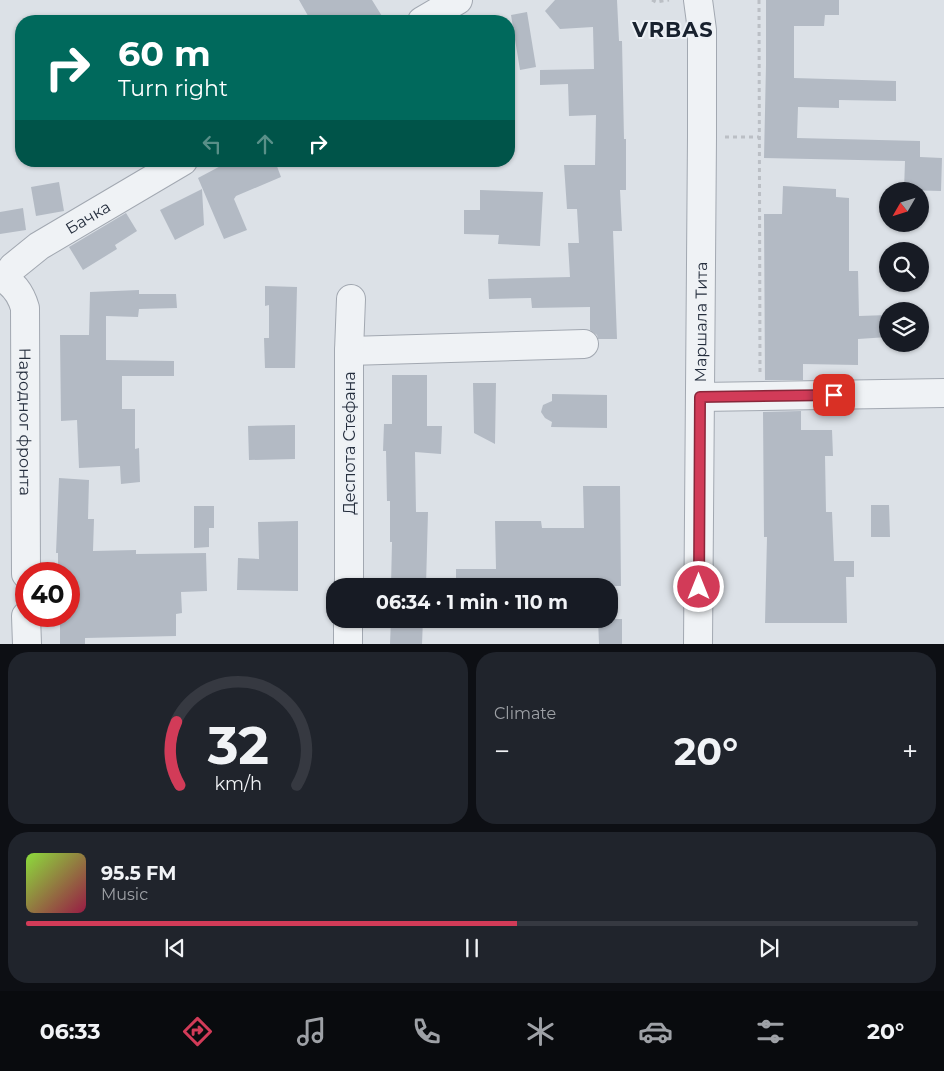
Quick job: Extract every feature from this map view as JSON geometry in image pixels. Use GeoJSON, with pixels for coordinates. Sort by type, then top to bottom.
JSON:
{"type":"FeatureCollection","features":[{"type":"Feature","properties":{"kind":"street"},"geometry":{"type":"LineString","coordinates":[[432,15],[458,0]]}},
{"type":"Feature","properties":{"kind":"street","name":"Маршала Тита"},"geometry":{"type":"LineString","coordinates":[[698,0],[702,30],[698,644]]}},
{"type":"Feature","properties":{"kind":"street","name":"Бачка"},"geometry":{"type":"LineString","coordinates":[[2,278],[38,246],[172,167]]}},
{"type":"Feature","properties":{"kind":"street","name":"Народног фронта"},"geometry":{"type":"LineString","coordinates":[[2,278],[17,289],[22,297],[25,308],[26,562]]}},
{"type":"Feature","properties":{"kind":"street","name":"Деспота Стефана"},"geometry":{"type":"LineString","coordinates":[[348,578],[351,299]]}},
{"type":"Feature","properties":{"kind":"street"},"geometry":{"type":"LineString","coordinates":[[349,351],[584,344]]}},
{"type":"Feature","properties":{"kind":"street"},"geometry":{"type":"LineString","coordinates":[[700,397],[944,393]]}},
{"type":"Feature","properties":{"kind":"street"},"geometry":{"type":"LineString","coordinates":[[26,627],[26,644]]}},
{"type":"Feature","properties":{"kind":"street"},"geometry":{"type":"LineString","coordinates":[[348,628],[348,644]]}},
{"type":"Feature","properties":{"kind":"path"},"geometry":{"type":"LineString","coordinates":[[652,0],[656,2],[669,0]]}},
{"type":"Feature","properties":{"kind":"path"},"geometry":{"type":"LineString","coordinates":[[759,0],[760,396]]}},
{"type":"Feature","properties":{"kind":"path"},"geometry":{"type":"LineString","coordinates":[[702,138],[759,137]]}},
{"type":"Feature","properties":{"kind":"building"},"geometry":{"type":"Polygon","coordinates":[[[299,0],[372,0],[381,15],[308,15],[299,0]]]}},
{"type":"Feature","properties":{"kind":"building"},"geometry":{"type":"Polygon","coordinates":[[[555,0],[617,0],[619,41],[622,41],[626,190],[620,190],[622,231],[613,231],[617,339],[598,339],[597,335],[590,330],[590,307],[532,308],[531,298],[489,299],[488,279],[570,277],[568,243],[579,243],[577,209],[567,209],[564,165],[595,165],[596,115],[569,116],[568,84],[540,85],[540,70],[594,69],[593,27],[560,29],[545,11],[555,0]]]}},
{"type":"Feature","properties":{"kind":"building"},"geometry":{"type":"Polygon","coordinates":[[[766,0],[839,0],[839,15],[825,15],[824,26],[794,26],[794,78],[896,81],[896,101],[839,100],[839,108],[798,107],[797,138],[920,141],[920,157],[942,158],[941,191],[929,191],[929,182],[904,182],[905,161],[764,158],[766,0]]]}},
{"type":"Feature","properties":{"kind":"building"},"geometry":{"type":"Polygon","coordinates":[[[527,12],[536,67],[520,70],[515,39],[515,15],[511,15],[527,12]]]}},
{"type":"Feature","properties":{"kind":"building"},"geometry":{"type":"Polygon","coordinates":[[[219,167],[277,167],[281,177],[236,196],[234,199],[247,230],[224,239],[198,178],[219,167]]]}},
{"type":"Feature","properties":{"kind":"building"},"geometry":{"type":"Polygon","coordinates":[[[59,182],[64,211],[36,216],[31,187],[59,182]]]}},
{"type":"Feature","properties":{"kind":"building"},"geometry":{"type":"Polygon","coordinates":[[[783,186],[836,189],[836,197],[849,198],[849,271],[858,271],[859,316],[879,315],[879,338],[858,339],[858,365],[803,364],[803,380],[765,380],[764,214],[782,214],[783,186]]]}},
{"type":"Feature","properties":{"kind":"building"},"geometry":{"type":"Polygon","coordinates":[[[202,189],[204,225],[175,240],[160,210],[202,189]]]}},
{"type":"Feature","properties":{"kind":"building"},"geometry":{"type":"Polygon","coordinates":[[[480,190],[543,192],[540,246],[498,244],[499,235],[464,234],[464,210],[480,210],[480,190]]]}},
{"type":"Feature","properties":{"kind":"building"},"geometry":{"type":"Polygon","coordinates":[[[23,208],[26,230],[0,234],[0,212],[23,208]]]}},
{"type":"Feature","properties":{"kind":"building"},"geometry":{"type":"Polygon","coordinates":[[[126,213],[137,231],[115,245],[117,249],[83,270],[69,247],[126,213]]]}},
{"type":"Feature","properties":{"kind":"building"},"geometry":{"type":"Polygon","coordinates":[[[265,286],[297,287],[295,368],[265,368],[264,338],[269,338],[269,305],[265,306],[265,286]]]}},
{"type":"Feature","properties":{"kind":"building"},"geometry":{"type":"Polygon","coordinates":[[[139,290],[139,294],[176,294],[177,308],[139,309],[138,317],[106,316],[106,360],[174,361],[174,376],[122,376],[122,409],[135,409],[135,449],[139,448],[140,482],[121,484],[120,466],[79,468],[77,420],[61,421],[60,335],[89,335],[90,292],[139,290]]]}},
{"type":"Feature","properties":{"kind":"building"},"geometry":{"type":"Polygon","coordinates":[[[392,375],[427,375],[427,426],[442,426],[441,454],[415,452],[416,512],[428,512],[426,578],[391,578],[390,501],[387,501],[386,451],[383,451],[384,424],[392,424],[392,375]]]}},
{"type":"Feature","properties":{"kind":"building"},"geometry":{"type":"Polygon","coordinates":[[[473,383],[496,383],[495,444],[474,433],[473,383]]]}},
{"type":"Feature","properties":{"kind":"building"},"geometry":{"type":"Polygon","coordinates":[[[552,394],[607,395],[607,428],[551,427],[552,422],[545,418],[541,412],[543,405],[552,401],[552,394]]]}},
{"type":"Feature","properties":{"kind":"building"},"geometry":{"type":"Polygon","coordinates":[[[801,411],[801,430],[832,430],[833,456],[825,456],[826,512],[832,512],[834,561],[854,561],[854,577],[846,577],[847,623],[765,623],[767,537],[764,537],[763,412],[801,411]]]}},
{"type":"Feature","properties":{"kind":"building"},"geometry":{"type":"Polygon","coordinates":[[[295,425],[295,459],[249,460],[248,426],[295,425]]]}},
{"type":"Feature","properties":{"kind":"building"},"geometry":{"type":"Polygon","coordinates":[[[59,478],[89,480],[88,519],[94,519],[93,551],[136,550],[136,554],[206,553],[207,591],[181,592],[182,613],[176,614],[176,636],[85,638],[85,644],[60,644],[60,627],[80,627],[80,562],[58,562],[58,553],[56,553],[59,478]]]}},
{"type":"Feature","properties":{"kind":"building"},"geometry":{"type":"Polygon","coordinates":[[[583,486],[620,486],[621,586],[618,586],[618,578],[456,578],[456,569],[496,569],[495,521],[541,521],[542,528],[584,528],[583,486]]]}},
{"type":"Feature","properties":{"kind":"building"},"geometry":{"type":"Polygon","coordinates":[[[871,505],[889,505],[890,537],[871,537],[871,505]]]}},
{"type":"Feature","properties":{"kind":"building"},"geometry":{"type":"Polygon","coordinates":[[[194,506],[214,506],[214,528],[209,528],[209,547],[194,548],[194,506]]]}},
{"type":"Feature","properties":{"kind":"building"},"geometry":{"type":"Polygon","coordinates":[[[298,521],[298,591],[237,590],[238,558],[259,559],[258,522],[298,521]]]}},
{"type":"Feature","properties":{"kind":"building"},"geometry":{"type":"Polygon","coordinates":[[[618,619],[622,619],[622,644],[599,644],[598,628],[618,628],[618,619]]]}},
{"type":"Feature","properties":{"kind":"building"},"geometry":{"type":"Polygon","coordinates":[[[391,628],[423,628],[422,644],[390,644],[391,628]]]}},
{"type":"Feature","properties":{"kind":"district","name":"VRBAS"},"geometry":{"type":"Point","coordinates":[673,30]}},
{"type":"Feature","properties":{"kind":"route"},"geometry":{"type":"LineString","coordinates":[[699,587],[700,397],[834,395]]}}]}
